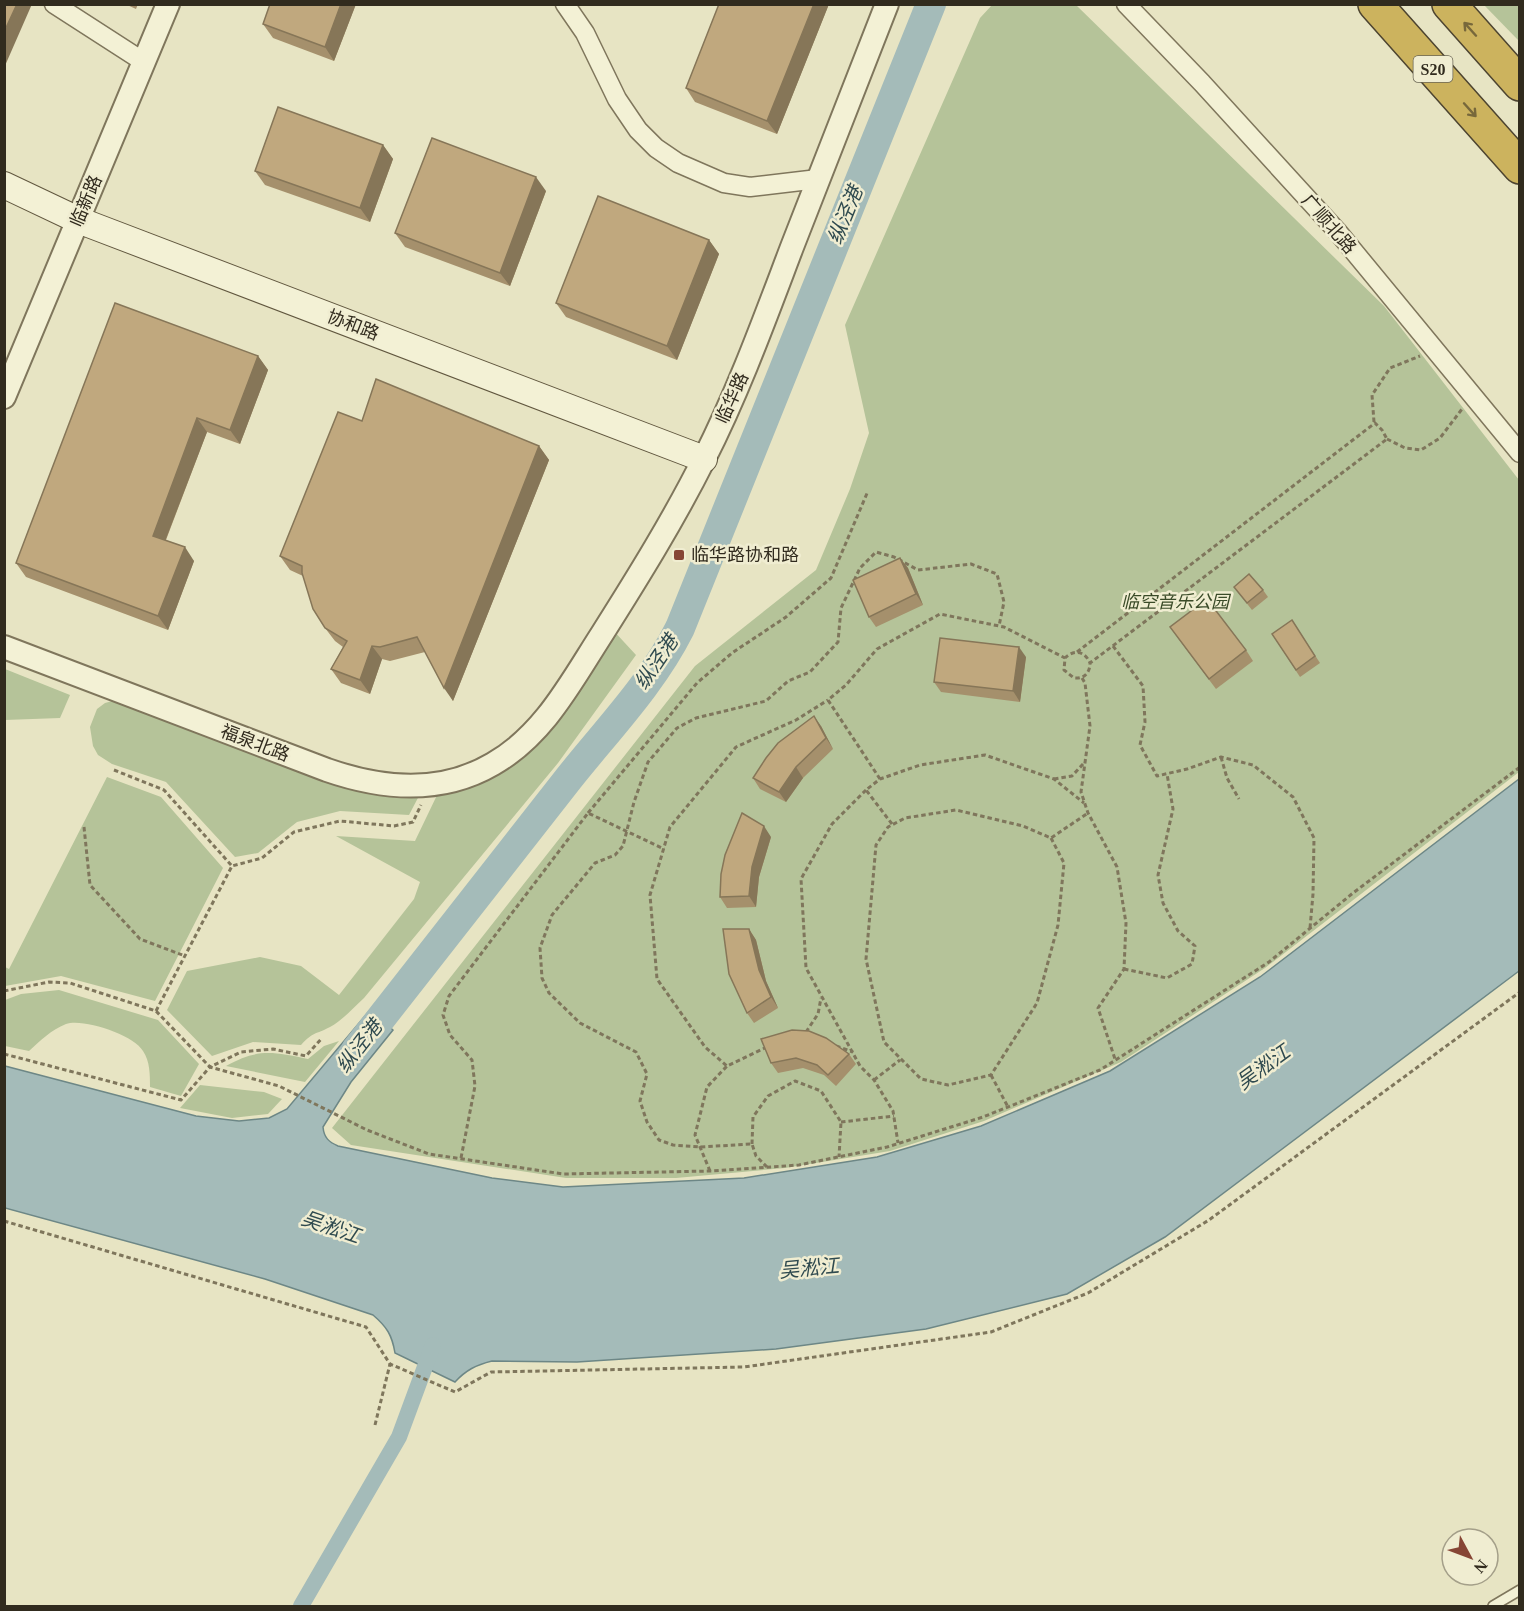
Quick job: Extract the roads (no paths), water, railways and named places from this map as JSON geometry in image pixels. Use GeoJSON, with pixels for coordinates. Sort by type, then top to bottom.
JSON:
{"type":"FeatureCollection","features":[{"type":"Feature","properties":{"kind":"highway","name":"S20"},"geometry":{"type":"LineString","coordinates":[[1375,4],[1520,166]]}},
{"type":"Feature","properties":{"kind":"highway"},"geometry":{"type":"LineString","coordinates":[[1449,4],[1520,84]]}},
{"type":"Feature","properties":{"kind":"main road","name":"协和路"},"geometry":{"type":"LineString","coordinates":[[4,185],[78,220],[704,459]]}},
{"type":"Feature","properties":{"kind":"street"},"geometry":{"type":"LineString","coordinates":[[54,4],[144,62]]}},
{"type":"Feature","properties":{"kind":"street","name":"临新路"},"geometry":{"type":"LineString","coordinates":[[4,397],[168,4]]}},
{"type":"Feature","properties":{"kind":"street"},"geometry":{"type":"LineString","coordinates":[[565,4],[585,33],[618,99],[638,130],[656,148],[678,163],[724,183],[750,187],[818,179]]}},
{"type":"Feature","properties":{"kind":"street","name":"临华路"},"geometry":{"type":"LineString","coordinates":[[508,754],[536,729],[563,694],[638,577],[704,459],[750,358],[887,4]]}},
{"type":"Feature","properties":{"kind":"street","name":"广顺北路"},"geometry":{"type":"LineString","coordinates":[[1126,4],[1202,83],[1337,231],[1520,453]]}},
{"type":"Feature","properties":{"kind":"street","name":"福泉北路"},"geometry":{"type":"LineString","coordinates":[[4,647],[347,777],[391,786],[429,785],[468,776],[508,754]]}},
{"type":"Feature","properties":{"kind":"lane"},"geometry":{"type":"LineString","coordinates":[[1493,1606],[1520,1590]]}},
{"type":"Feature","properties":{"kind":"water","name":"吴淞江"},"geometry":{"type":"Polygon","coordinates":[[[1519,779],[1519,971],[1165,1237],[1067,1294],[926,1329],[776,1349],[577,1362],[492,1361],[472,1368],[455,1382],[395,1353],[388,1332],[373,1315],[265,1279],[5,1208],[5,1066],[196,1116],[239,1121],[269,1118],[287,1109],[370,1010],[393,1030],[351,1082],[323,1127],[324,1134],[338,1146],[492,1178],[563,1187],[744,1178],[877,1157],[981,1126],[1110,1071],[1260,977],[1519,779]]]}},
{"type":"Feature","properties":{"kind":"waterway","name":"纵泾港"},"geometry":{"type":"LineString","coordinates":[[356,1050],[569,778],[629,706],[669,649],[680,628],[931,4]]}},
{"type":"Feature","properties":{"kind":"waterway"},"geometry":{"type":"LineString","coordinates":[[301,1606],[399,1437],[433,1345]]}},
{"type":"Feature","properties":{"kind":"place","name":"临华路协和路"},"geometry":{"type":"Point","coordinates":[679,555]}},
{"type":"Feature","properties":{"kind":"park label","name":"临空音乐公园"},"geometry":{"type":"Point","coordinates":[1175,602]}}]}
